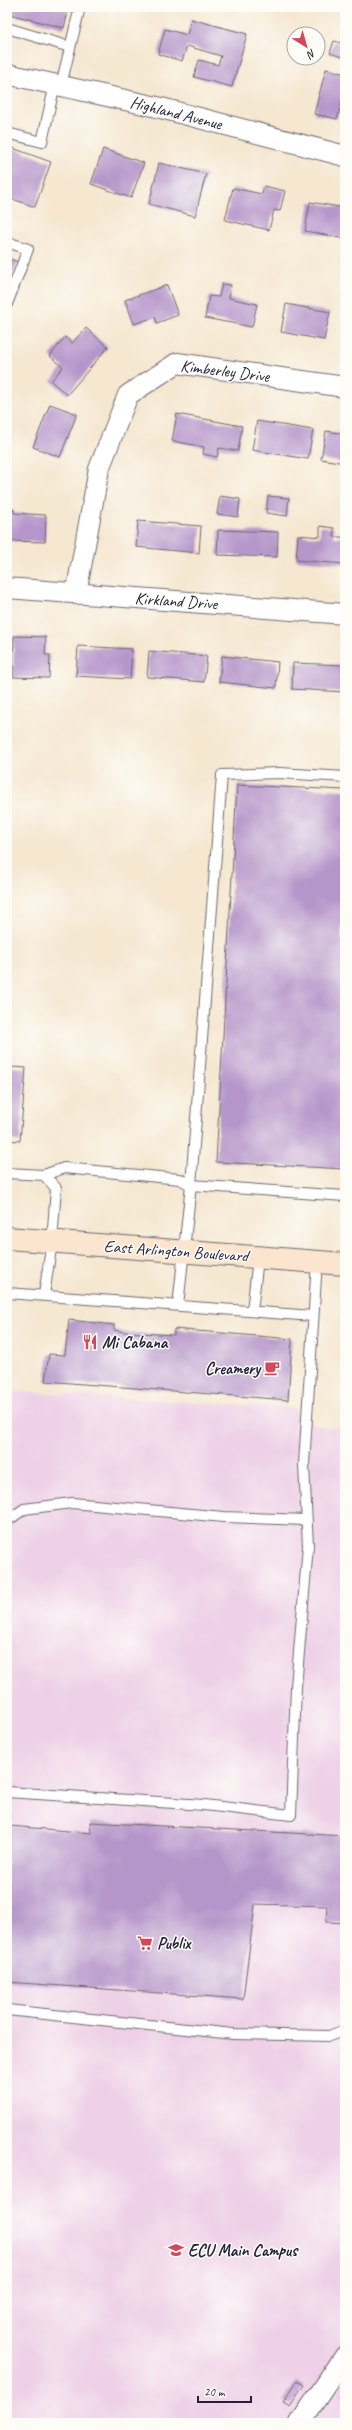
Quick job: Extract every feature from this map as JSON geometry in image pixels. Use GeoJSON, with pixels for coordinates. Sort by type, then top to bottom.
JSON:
{"type":"FeatureCollection","features":[{"type":"Feature","properties":{"kind":"main road","name":"East Arlington Boulevard"},"geometry":{"type":"LineString","coordinates":[[7,1238],[345,1264]]}},
{"type":"Feature","properties":{"kind":"street","name":"Highland Avenue"},"geometry":{"type":"LineString","coordinates":[[7,74],[157,108],[345,156]]}},
{"type":"Feature","properties":{"kind":"street","name":"Kimberley Drive"},"geometry":{"type":"LineString","coordinates":[[76,594],[99,469],[128,395],[176,363],[345,387]]}},
{"type":"Feature","properties":{"kind":"street","name":"Kirkland Drive"},"geometry":{"type":"LineString","coordinates":[[7,588],[345,614]]}},
{"type":"Feature","properties":{"kind":"street"},"geometry":{"type":"LineString","coordinates":[[300,2423],[342,2368]]}},
{"type":"Feature","properties":{"kind":"lane"},"geometry":{"type":"LineString","coordinates":[[7,133],[42,142],[70,47],[80,7]]}},
{"type":"Feature","properties":{"kind":"lane"},"geometry":{"type":"LineString","coordinates":[[7,28],[70,47]]}},
{"type":"Feature","properties":{"kind":"lane"},"geometry":{"type":"LineString","coordinates":[[7,242],[28,249],[7,304]]}},
{"type":"Feature","properties":{"kind":"lane"},"geometry":{"type":"LineString","coordinates":[[178,1306],[191,1185],[222,775],[280,773],[345,777]]}},
{"type":"Feature","properties":{"kind":"lane"},"geometry":{"type":"LineString","coordinates":[[7,1173],[44,1174],[64,1168],[180,1179],[191,1185],[345,1196]]}},
{"type":"Feature","properties":{"kind":"lane"},"geometry":{"type":"LineString","coordinates":[[44,1174],[56,1188],[52,1242],[44,1295]]}},
{"type":"Feature","properties":{"kind":"lane"},"geometry":{"type":"LineString","coordinates":[[252,1311],[258,1258]]}},
{"type":"Feature","properties":{"kind":"lane"},"geometry":{"type":"LineString","coordinates":[[7,1792],[204,1805],[291,1815],[296,1680],[308,1546],[304,1464],[317,1262]]}},
{"type":"Feature","properties":{"kind":"lane"},"geometry":{"type":"LineString","coordinates":[[7,1293],[313,1316]]}},
{"type":"Feature","properties":{"kind":"lane"},"geometry":{"type":"LineString","coordinates":[[7,1521],[24,1509],[72,1503],[224,1517],[306,1520]]}},
{"type":"Feature","properties":{"kind":"lane"},"geometry":{"type":"LineString","coordinates":[[7,2010],[233,2034],[330,2036],[345,2030]]}},
{"type":"Feature","properties":{"kind":"shaded area"},"geometry":{"type":"Polygon","coordinates":[[[7,1391],[292,1408],[317,1426],[345,1428],[345,2423],[7,2423],[7,1391]]]}},
{"type":"Feature","properties":{"kind":"building"},"geometry":{"type":"Polygon","coordinates":[[[11,7],[69,7],[64,28],[9,14],[11,7]]]}},
{"type":"Feature","properties":{"kind":"building"},"geometry":{"type":"Polygon","coordinates":[[[191,19],[247,34],[232,87],[194,77],[199,60],[218,65],[221,56],[187,46],[182,61],[158,54],[165,29],[187,35],[191,19]]]}},
{"type":"Feature","properties":{"kind":"building"},"geometry":{"type":"Polygon","coordinates":[[[334,41],[345,44],[345,58],[330,53],[334,41]]]}},
{"type":"Feature","properties":{"kind":"building"},"geometry":{"type":"Polygon","coordinates":[[[326,69],[345,74],[345,99],[343,98],[337,119],[314,114],[326,69]]]}},
{"type":"Feature","properties":{"kind":"building"},"geometry":{"type":"Polygon","coordinates":[[[7,146],[51,162],[35,207],[7,197],[7,146]]]}},
{"type":"Feature","properties":{"kind":"building"},"geometry":{"type":"Polygon","coordinates":[[[103,149],[144,163],[131,198],[91,184],[103,149]]]}},
{"type":"Feature","properties":{"kind":"building"},"geometry":{"type":"Polygon","coordinates":[[[159,163],[206,174],[195,216],[149,204],[159,163]]]}},
{"type":"Feature","properties":{"kind":"building"},"geometry":{"type":"Polygon","coordinates":[[[264,186],[285,191],[280,211],[274,210],[269,230],[225,220],[233,188],[262,194],[264,186]]]}},
{"type":"Feature","properties":{"kind":"building"},"geometry":{"type":"Polygon","coordinates":[[[310,202],[345,208],[345,239],[305,231],[310,202]]]}},
{"type":"Feature","properties":{"kind":"building"},"geometry":{"type":"Polygon","coordinates":[[[7,258],[18,262],[7,288],[7,258]]]}},
{"type":"Feature","properties":{"kind":"building"},"geometry":{"type":"Polygon","coordinates":[[[222,284],[231,285],[229,298],[257,304],[252,327],[205,318],[209,296],[219,297],[222,284]]]}},
{"type":"Feature","properties":{"kind":"building"},"geometry":{"type":"Polygon","coordinates":[[[167,285],[178,315],[157,323],[155,317],[134,324],[125,300],[167,285]]]}},
{"type":"Feature","properties":{"kind":"building"},"geometry":{"type":"Polygon","coordinates":[[[286,304],[330,312],[324,340],[281,332],[286,304]]]}},
{"type":"Feature","properties":{"kind":"building"},"geometry":{"type":"Polygon","coordinates":[[[86,328],[108,347],[67,395],[51,381],[63,367],[50,356],[65,337],[72,343],[86,328]]]}},
{"type":"Feature","properties":{"kind":"building"},"geometry":{"type":"Polygon","coordinates":[[[50,404],[77,414],[60,457],[33,447],[50,404]]]}},
{"type":"Feature","properties":{"kind":"building"},"geometry":{"type":"Polygon","coordinates":[[[177,414],[242,426],[238,451],[219,448],[217,457],[203,454],[204,447],[172,441],[177,414]]]}},
{"type":"Feature","properties":{"kind":"building"},"geometry":{"type":"Polygon","coordinates":[[[257,421],[313,430],[308,459],[252,450],[257,421]]]}},
{"type":"Feature","properties":{"kind":"building"},"geometry":{"type":"Polygon","coordinates":[[[326,431],[345,434],[345,463],[321,459],[326,431]]]}},
{"type":"Feature","properties":{"kind":"building"},"geometry":{"type":"Polygon","coordinates":[[[220,496],[240,499],[238,517],[217,514],[220,496]]]}},
{"type":"Feature","properties":{"kind":"building"},"geometry":{"type":"Polygon","coordinates":[[[268,496],[289,498],[287,516],[266,513],[268,496]]]}},
{"type":"Feature","properties":{"kind":"building"},"geometry":{"type":"Polygon","coordinates":[[[7,509],[14,510],[14,513],[46,515],[45,542],[7,541],[7,509]]]}},
{"type":"Feature","properties":{"kind":"building"},"geometry":{"type":"Polygon","coordinates":[[[138,521],[201,526],[199,553],[136,547],[138,521]]]}},
{"type":"Feature","properties":{"kind":"building"},"geometry":{"type":"Polygon","coordinates":[[[320,526],[334,528],[334,537],[345,537],[345,564],[296,560],[298,535],[320,537],[320,526]]]}},
{"type":"Feature","properties":{"kind":"building"},"geometry":{"type":"Polygon","coordinates":[[[218,530],[278,532],[277,557],[217,555],[218,530]]]}},
{"type":"Feature","properties":{"kind":"building"},"geometry":{"type":"Polygon","coordinates":[[[14,636],[46,637],[45,655],[50,655],[49,678],[13,677],[14,636]]]}},
{"type":"Feature","properties":{"kind":"building"},"geometry":{"type":"Polygon","coordinates":[[[78,646],[132,649],[130,679],[76,676],[78,646]]]}},
{"type":"Feature","properties":{"kind":"building"},"geometry":{"type":"Polygon","coordinates":[[[149,651],[207,656],[204,682],[147,677],[149,651]]]}},
{"type":"Feature","properties":{"kind":"building"},"geometry":{"type":"Polygon","coordinates":[[[222,656],[278,662],[276,688],[219,682],[222,656]]]}},
{"type":"Feature","properties":{"kind":"building"},"geometry":{"type":"Polygon","coordinates":[[[293,663],[345,665],[345,692],[292,689],[293,663]]]}},
{"type":"Feature","properties":{"kind":"building"},"geometry":{"type":"Polygon","coordinates":[[[237,785],[345,790],[345,917],[343,917],[341,940],[345,940],[345,1169],[216,1162],[237,785]]]}},
{"type":"Feature","properties":{"kind":"building"},"geometry":{"type":"Polygon","coordinates":[[[11,1067],[26,1068],[20,1141],[7,1140],[7,1086],[10,1086],[11,1067]]]}},
{"type":"Feature","properties":{"kind":"building"},"geometry":{"type":"Polygon","coordinates":[[[69,1320],[114,1325],[114,1330],[124,1332],[174,1335],[174,1329],[292,1339],[288,1400],[45,1381],[49,1354],[65,1355],[69,1320]]]}},
{"type":"Feature","properties":{"kind":"building","name":"Publix"},"geometry":{"type":"Polygon","coordinates":[[[7,1814],[10,1814],[10,1826],[91,1833],[90,1822],[345,1836],[345,1923],[326,1922],[327,1906],[255,1904],[243,1999],[7,1982],[7,1814]]]}},
{"type":"Feature","properties":{"kind":"building"},"geometry":{"type":"Polygon","coordinates":[[[297,2381],[304,2385],[290,2406],[283,2402],[297,2381]]]}},
{"type":"Feature","properties":{"kind":"place","name":"Mi Cabana"},"geometry":{"type":"Point","coordinates":[90,1342]}},
{"type":"Feature","properties":{"kind":"place","name":"Creamery"},"geometry":{"type":"Point","coordinates":[272,1368]}},
{"type":"Feature","properties":{"kind":"place","name":"Publix"},"geometry":{"type":"Point","coordinates":[145,1943]}},
{"type":"Feature","properties":{"kind":"place","name":"ECU Main Campus"},"geometry":{"type":"Point","coordinates":[176,2250]}}]}
